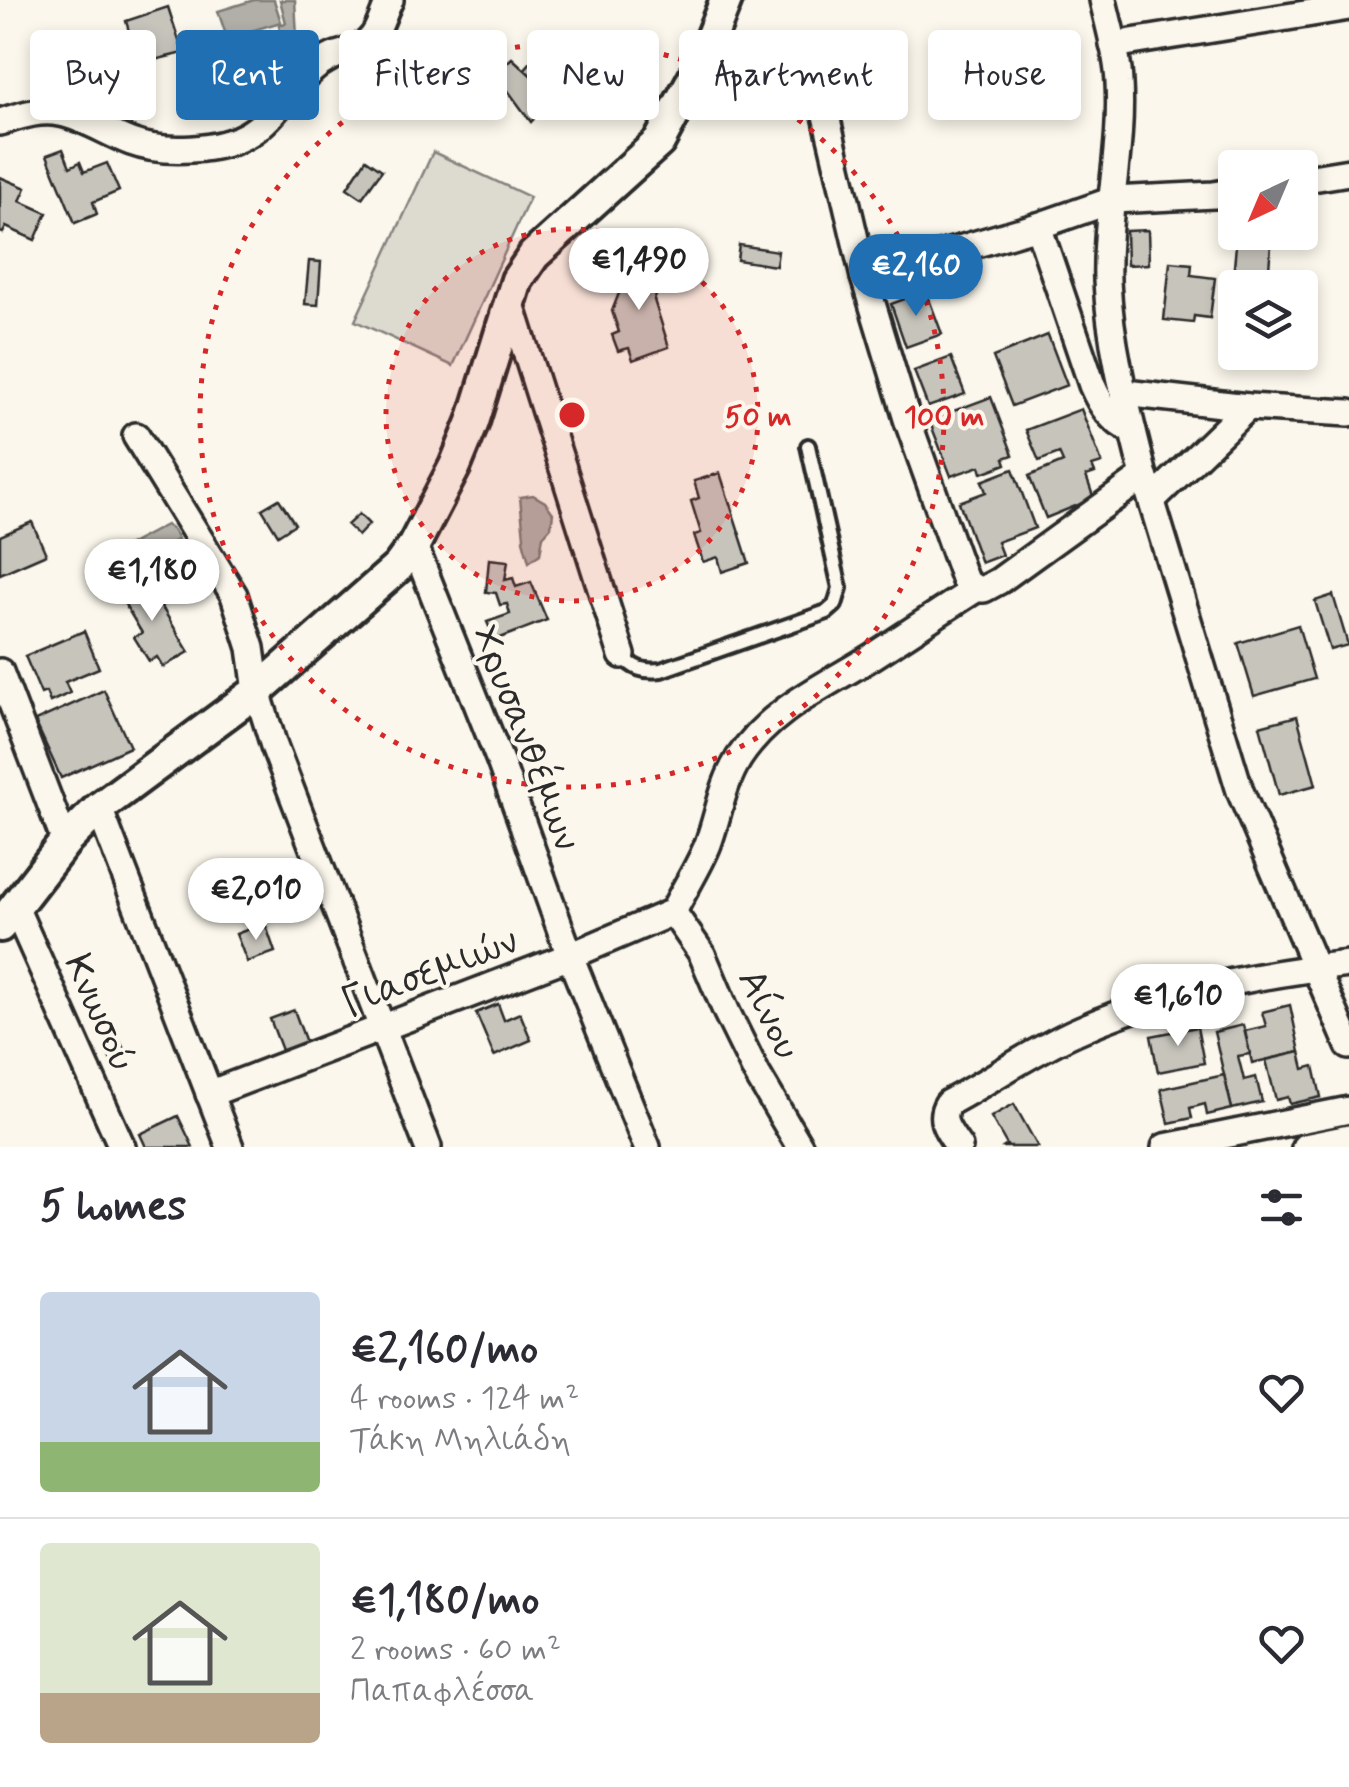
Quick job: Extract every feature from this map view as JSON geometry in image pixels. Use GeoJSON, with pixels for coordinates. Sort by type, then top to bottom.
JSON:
{"type":"FeatureCollection","features":[{"type":"Feature","properties":{"kind":"street"},"geometry":{"type":"LineString","coordinates":[[0,122],[30,113],[60,113],[148,147],[166,150],[224,144],[262,125],[313,69],[374,36],[390,0]]}},
{"type":"Feature","properties":{"kind":"street"},"geometry":{"type":"LineString","coordinates":[[8,916],[66,842],[99,808],[257,691],[398,567],[414,545],[455,466],[518,280],[534,254],[659,142],[699,68],[726,0]]}},
{"type":"Feature","properties":{"kind":"street"},"geometry":{"type":"LineString","coordinates":[[1103,0],[1119,80],[1120,109],[1107,244],[1110,320],[1133,430],[1240,791],[1349,1043]]}},
{"type":"Feature","properties":{"kind":"street"},"geometry":{"type":"LineString","coordinates":[[1113,45],[1349,7]]}},
{"type":"Feature","properties":{"kind":"street"},"geometry":{"type":"LineString","coordinates":[[827,120],[864,277],[907,420],[961,572],[976,589]]}},
{"type":"Feature","properties":{"kind":"street"},"geometry":{"type":"LineString","coordinates":[[1318,177],[1349,172]]}},
{"type":"Feature","properties":{"kind":"street"},"geometry":{"type":"LineString","coordinates":[[864,277],[1114,200],[1218,192]]}},
{"type":"Feature","properties":{"kind":"street"},"geometry":{"type":"LineString","coordinates":[[1038,226],[1096,395],[1110,416],[1133,430]]}},
{"type":"Feature","properties":{"kind":"street"},"geometry":{"type":"LineString","coordinates":[[510,301],[622,655]]}},
{"type":"Feature","properties":{"kind":"street"},"geometry":{"type":"LineString","coordinates":[[1125,393],[1248,407],[1349,413]]}},
{"type":"Feature","properties":{"kind":"street"},"geometry":{"type":"LineString","coordinates":[[673,912],[708,845],[723,787],[738,759],[780,712],[976,589],[999,581],[1148,488],[1248,407]]}},
{"type":"Feature","properties":{"kind":"street"},"geometry":{"type":"LineString","coordinates":[[136,436],[234,595],[274,746],[428,1147]]}},
{"type":"Feature","properties":{"kind":"street","name":"Χρυσανθέμων"},"geometry":{"type":"LineString","coordinates":[[414,545],[647,1147]]}},
{"type":"Feature","properties":{"kind":"street"},"geometry":{"type":"LineString","coordinates":[[0,672],[66,842]]}},
{"type":"Feature","properties":{"kind":"street"},"geometry":{"type":"LineString","coordinates":[[99,808],[230,1147]]}},
{"type":"Feature","properties":{"kind":"street","name":"Γιασεμιών"},"geometry":{"type":"LineString","coordinates":[[210,1094],[570,956],[673,912]]}},
{"type":"Feature","properties":{"kind":"street","name":"Αίνου"},"geometry":{"type":"LineString","coordinates":[[673,912],[702,954],[757,1074],[800,1147]]}},
{"type":"Feature","properties":{"kind":"street","name":"Κνωσού"},"geometry":{"type":"LineString","coordinates":[[8,916],[122,1147]]}},
{"type":"Feature","properties":{"kind":"street"},"geometry":{"type":"LineString","coordinates":[[959,1147],[944,1125],[943,1110],[948,1103],[1072,1033],[1200,990],[1349,964]]}},
{"type":"Feature","properties":{"kind":"street"},"geometry":{"type":"LineString","coordinates":[[1177,1146],[1349,1110]]}},
{"type":"Feature","properties":{"kind":"street"},"geometry":{"type":"LineString","coordinates":[[1305,1147],[1349,1138]]}},
{"type":"Feature","properties":{"kind":"lane"},"geometry":{"type":"LineString","coordinates":[[622,655],[635,668],[660,670],[827,612],[835,605],[840,588],[808,446]]}},
{"type":"Feature","properties":{"kind":"shaded area"},"geometry":{"type":"Polygon","coordinates":[[[254,0],[274,0],[281,22],[254,30],[224,30],[218,11],[254,0]]]}},
{"type":"Feature","properties":{"kind":"shaded area"},"geometry":{"type":"Polygon","coordinates":[[[280,0],[295,0],[297,30],[280,30],[279,25],[286,23],[280,0]]]}},
{"type":"Feature","properties":{"kind":"shaded area"},"geometry":{"type":"Polygon","coordinates":[[[433,152],[530,197],[453,366],[355,321],[433,152]]]}},
{"type":"Feature","properties":{"kind":"shaded area"},"geometry":{"type":"Polygon","coordinates":[[[533,495],[553,513],[540,554],[529,562],[520,497],[533,495]]]}},
{"type":"Feature","properties":{"kind":"shaded area"},"geometry":{"type":"Polygon","coordinates":[[[166,525],[178,539],[119,575],[114,567],[125,547],[166,525]]]}},
{"type":"Feature","properties":{"kind":"building"},"geometry":{"type":"Polygon","coordinates":[[[168,7],[176,32],[176,55],[156,60],[156,30],[129,30],[126,21],[168,7]]]}},
{"type":"Feature","properties":{"kind":"building"},"geometry":{"type":"Polygon","coordinates":[[[512,58],[527,72],[527,117],[507,89],[507,62],[512,58]]]}},
{"type":"Feature","properties":{"kind":"building"},"geometry":{"type":"Polygon","coordinates":[[[63,149],[70,167],[80,162],[84,172],[107,163],[119,191],[93,202],[97,214],[75,223],[47,155],[63,149]]]}},
{"type":"Feature","properties":{"kind":"building"},"geometry":{"type":"Polygon","coordinates":[[[366,159],[382,170],[362,198],[347,188],[366,159]]]}},
{"type":"Feature","properties":{"kind":"building"},"geometry":{"type":"Polygon","coordinates":[[[0,177],[26,188],[20,201],[47,213],[35,240],[6,227],[0,232],[0,177]]]}},
{"type":"Feature","properties":{"kind":"building"},"geometry":{"type":"Polygon","coordinates":[[[1148,230],[1149,264],[1127,265],[1126,231],[1148,230]]]}},
{"type":"Feature","properties":{"kind":"building"},"geometry":{"type":"Polygon","coordinates":[[[739,245],[778,251],[776,266],[737,260],[739,245]]]}},
{"type":"Feature","properties":{"kind":"building"},"geometry":{"type":"Polygon","coordinates":[[[1236,250],[1271,250],[1269,270],[1234,270],[1236,250]]]}},
{"type":"Feature","properties":{"kind":"building"},"geometry":{"type":"Polygon","coordinates":[[[637,260],[665,277],[654,300],[669,347],[633,360],[629,348],[618,351],[612,335],[619,332],[612,311],[637,260]]]}},
{"type":"Feature","properties":{"kind":"building"},"geometry":{"type":"Polygon","coordinates":[[[309,261],[321,262],[318,305],[305,304],[309,261]]]}},
{"type":"Feature","properties":{"kind":"building"},"geometry":{"type":"Polygon","coordinates":[[[1170,262],[1192,264],[1191,275],[1215,278],[1210,318],[1194,316],[1193,323],[1164,320],[1170,262]]]}},
{"type":"Feature","properties":{"kind":"building"},"geometry":{"type":"Polygon","coordinates":[[[926,291],[942,334],[906,347],[891,304],[926,291]]]}},
{"type":"Feature","properties":{"kind":"building"},"geometry":{"type":"Polygon","coordinates":[[[1048,335],[1067,385],[1012,406],[993,357],[1048,335]]]}},
{"type":"Feature","properties":{"kind":"building"},"geometry":{"type":"Polygon","coordinates":[[[951,357],[965,394],[928,407],[914,371],[951,357]]]}},
{"type":"Feature","properties":{"kind":"building"},"geometry":{"type":"Polygon","coordinates":[[[991,397],[1013,455],[1004,458],[1006,464],[982,473],[980,466],[951,476],[929,420],[991,397]]]}},
{"type":"Feature","properties":{"kind":"building"},"geometry":{"type":"Polygon","coordinates":[[[1081,409],[1102,463],[1092,466],[1095,473],[1086,476],[1093,496],[1046,518],[1029,476],[1063,462],[1059,453],[1039,461],[1026,430],[1081,409]]]}},
{"type":"Feature","properties":{"kind":"building"},"geometry":{"type":"Polygon","coordinates":[[[1013,469],[1035,528],[997,542],[1002,555],[981,563],[959,502],[986,492],[982,481],[1013,469]]]}},
{"type":"Feature","properties":{"kind":"building"},"geometry":{"type":"Polygon","coordinates":[[[720,473],[749,563],[722,572],[718,557],[703,562],[694,535],[701,533],[691,501],[699,498],[694,481],[720,473]]]}},
{"type":"Feature","properties":{"kind":"building"},"geometry":{"type":"Polygon","coordinates":[[[279,499],[295,524],[278,535],[262,509],[279,499]]]}},
{"type":"Feature","properties":{"kind":"building"},"geometry":{"type":"Polygon","coordinates":[[[359,514],[369,524],[358,536],[347,525],[359,514]]]}},
{"type":"Feature","properties":{"kind":"building"},"geometry":{"type":"Polygon","coordinates":[[[32,522],[46,554],[0,574],[0,536],[32,522]]]}},
{"type":"Feature","properties":{"kind":"building"},"geometry":{"type":"Polygon","coordinates":[[[489,559],[508,561],[505,580],[513,578],[516,587],[531,582],[547,620],[495,640],[487,622],[510,614],[507,604],[500,605],[496,593],[486,592],[489,559]]]}},
{"type":"Feature","properties":{"kind":"building"},"geometry":{"type":"Polygon","coordinates":[[[143,576],[189,652],[163,667],[157,657],[149,661],[134,637],[142,633],[117,591],[143,576]]]}},
{"type":"Feature","properties":{"kind":"building"},"geometry":{"type":"Polygon","coordinates":[[[1333,595],[1348,645],[1330,650],[1315,601],[1333,595]]]}},
{"type":"Feature","properties":{"kind":"building"},"geometry":{"type":"Polygon","coordinates":[[[1298,625],[1314,679],[1254,696],[1238,643],[1298,625]]]}},
{"type":"Feature","properties":{"kind":"building"},"geometry":{"type":"Polygon","coordinates":[[[84,631],[99,668],[65,682],[70,693],[50,702],[46,692],[41,694],[25,656],[84,631]]]}},
{"type":"Feature","properties":{"kind":"building"},"geometry":{"type":"Polygon","coordinates":[[[104,690],[130,747],[61,778],[35,721],[104,690]]]}},
{"type":"Feature","properties":{"kind":"building"},"geometry":{"type":"Polygon","coordinates":[[[1297,716],[1316,785],[1279,795],[1260,726],[1297,716]]]}},
{"type":"Feature","properties":{"kind":"building"},"geometry":{"type":"Polygon","coordinates":[[[265,923],[275,952],[247,962],[236,934],[265,923]]]}},
{"type":"Feature","properties":{"kind":"building"},"geometry":{"type":"Polygon","coordinates":[[[498,1004],[504,1020],[520,1013],[531,1040],[494,1056],[476,1013],[498,1004]]]}},
{"type":"Feature","properties":{"kind":"building"},"geometry":{"type":"Polygon","coordinates":[[[1290,1005],[1300,1052],[1252,1063],[1245,1031],[1266,1026],[1262,1012],[1290,1005]]]}},
{"type":"Feature","properties":{"kind":"building"},"geometry":{"type":"Polygon","coordinates":[[[294,1010],[307,1045],[283,1053],[270,1019],[294,1010]]]}},
{"type":"Feature","properties":{"kind":"building"},"geometry":{"type":"Polygon","coordinates":[[[1243,1025],[1250,1054],[1238,1056],[1244,1080],[1256,1077],[1262,1102],[1232,1109],[1214,1032],[1243,1025]]]}},
{"type":"Feature","properties":{"kind":"building"},"geometry":{"type":"Polygon","coordinates":[[[1197,1027],[1204,1063],[1158,1072],[1151,1036],[1197,1027]]]}},
{"type":"Feature","properties":{"kind":"building"},"geometry":{"type":"Polygon","coordinates":[[[120,1041],[126,1054],[111,1061],[105,1047],[120,1041]]]}},
{"type":"Feature","properties":{"kind":"building"},"geometry":{"type":"Polygon","coordinates":[[[1300,1052],[1304,1069],[1314,1066],[1321,1097],[1290,1104],[1288,1097],[1276,1100],[1266,1060],[1300,1052]]]}},
{"type":"Feature","properties":{"kind":"building"},"geometry":{"type":"Polygon","coordinates":[[[1224,1075],[1232,1109],[1207,1115],[1205,1104],[1190,1108],[1192,1118],[1169,1123],[1161,1089],[1224,1075]]]}},
{"type":"Feature","properties":{"kind":"building"},"geometry":{"type":"Polygon","coordinates":[[[1014,1104],[1038,1147],[1004,1147],[1007,1145],[991,1117],[1014,1104]]]}},
{"type":"Feature","properties":{"kind":"building"},"geometry":{"type":"Polygon","coordinates":[[[178,1116],[193,1147],[146,1147],[140,1134],[178,1116]]]}}]}
